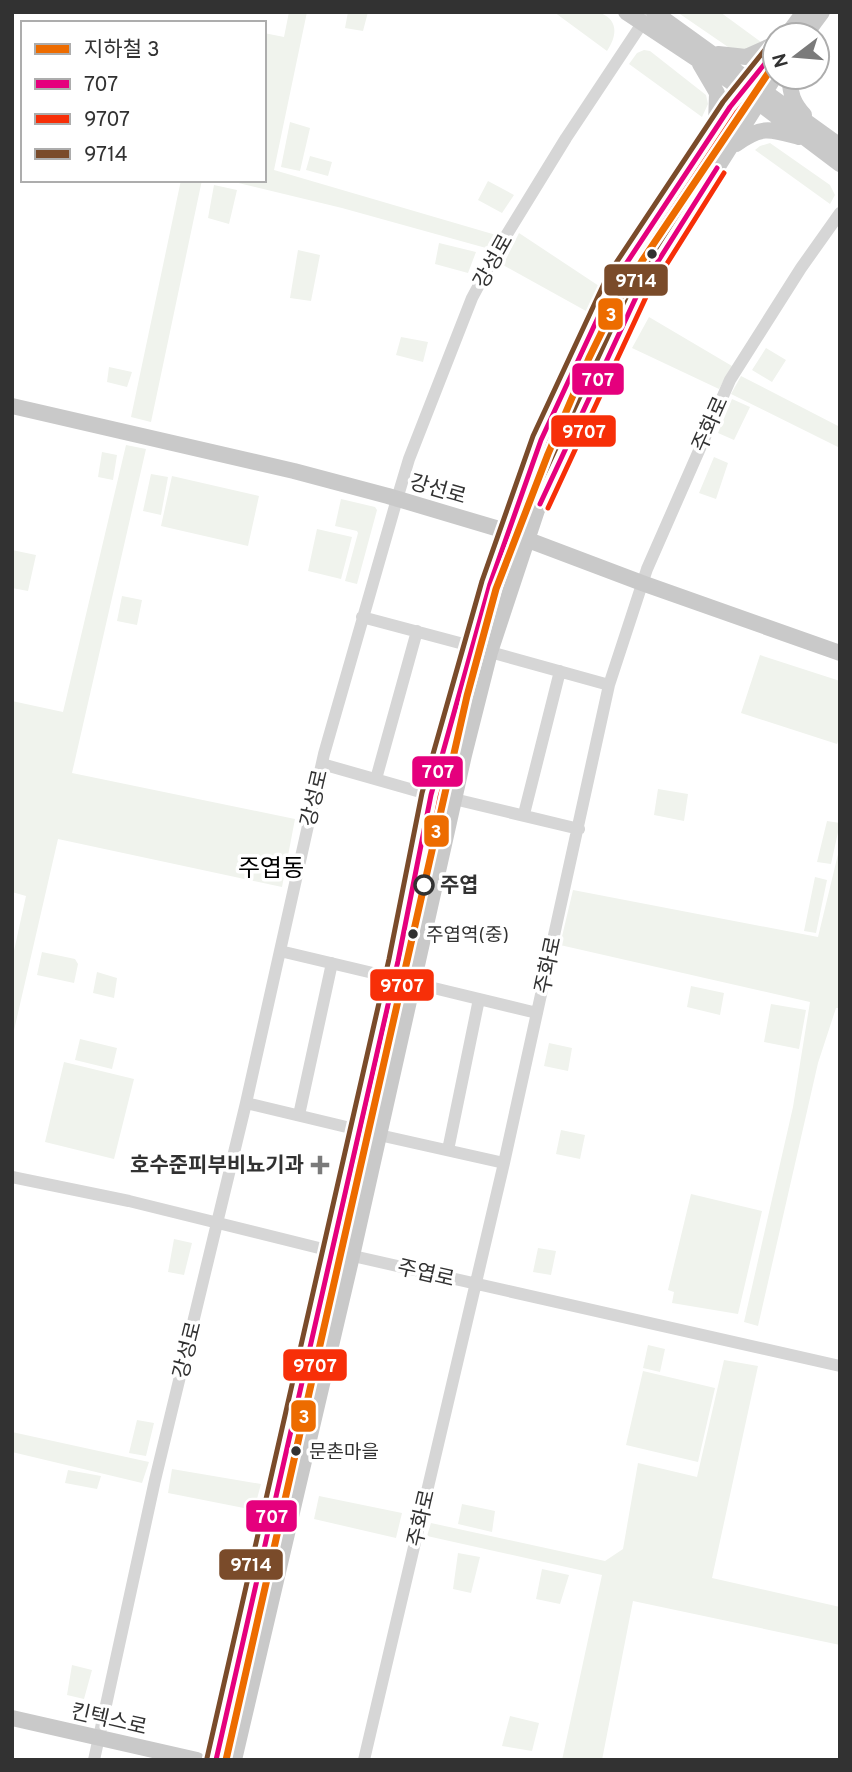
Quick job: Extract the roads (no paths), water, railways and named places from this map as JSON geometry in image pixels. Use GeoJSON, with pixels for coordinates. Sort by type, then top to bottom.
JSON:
{"type":"FeatureCollection","features":[{"type":"Feature","properties":{"kind":"main road"},"geometry":{"type":"LineString","coordinates":[[626,12],[649,16],[762,96],[809,132],[840,164]]}},
{"type":"Feature","properties":{"kind":"main road"},"geometry":{"type":"LineString","coordinates":[[704,55],[746,57],[761,50]]}},
{"type":"Feature","properties":{"kind":"main road"},"geometry":{"type":"LineString","coordinates":[[704,55],[716,93],[716,128]]}},
{"type":"Feature","properties":{"kind":"main road"},"geometry":{"type":"LineString","coordinates":[[216,1760],[394,978],[431,795],[471,646],[541,440],[615,279],[716,128],[761,68]]}},
{"type":"Feature","properties":{"kind":"main road"},"geometry":{"type":"LineString","coordinates":[[234,1760],[490,652],[537,510],[638,293],[765,91]]}},
{"type":"Feature","properties":{"kind":"main road"},"geometry":{"type":"LineString","coordinates":[[791,91],[794,105],[809,132]]}},
{"type":"Feature","properties":{"kind":"main road"},"geometry":{"type":"LineString","coordinates":[[729,150],[760,130],[809,132],[840,146]]}},
{"type":"Feature","properties":{"kind":"main road","name":"강선로"},"geometry":{"type":"LineString","coordinates":[[12,406],[294,471],[508,532],[840,653]]}},
{"type":"Feature","properties":{"kind":"main road","name":"킨텍스로"},"geometry":{"type":"LineString","coordinates":[[12,1718],[197,1760]]}},
{"type":"Feature","properties":{"kind":"street","name":"강성로"},"geometry":{"type":"LineString","coordinates":[[94,1760],[155,1480],[246,1103],[322,764],[409,459],[472,298],[501,244],[566,138],[649,16]]}},
{"type":"Feature","properties":{"kind":"street","name":"주화로"},"geometry":{"type":"LineString","coordinates":[[364,1760],[504,1163],[609,685],[642,583],[730,380],[801,268],[840,213]]}},
{"type":"Feature","properties":{"kind":"street"},"geometry":{"type":"LineString","coordinates":[[362,617],[471,646]]}},
{"type":"Feature","properties":{"kind":"street"},"geometry":{"type":"LineString","coordinates":[[376,779],[417,631]]}},
{"type":"Feature","properties":{"kind":"street"},"geometry":{"type":"LineString","coordinates":[[490,652],[609,685]]}},
{"type":"Feature","properties":{"kind":"street"},"geometry":{"type":"LineString","coordinates":[[524,814],[560,671]]}},
{"type":"Feature","properties":{"kind":"street"},"geometry":{"type":"LineString","coordinates":[[322,764],[431,795]]}},
{"type":"Feature","properties":{"kind":"street"},"geometry":{"type":"LineString","coordinates":[[454,799],[579,829]]}},
{"type":"Feature","properties":{"kind":"street"},"geometry":{"type":"LineString","coordinates":[[280,951],[394,978]]}},
{"type":"Feature","properties":{"kind":"street"},"geometry":{"type":"LineString","coordinates":[[299,1115],[332,963]]}},
{"type":"Feature","properties":{"kind":"street"},"geometry":{"type":"LineString","coordinates":[[413,983],[537,1013]]}},
{"type":"Feature","properties":{"kind":"street"},"geometry":{"type":"LineString","coordinates":[[448,1150],[479,999]]}},
{"type":"Feature","properties":{"kind":"street"},"geometry":{"type":"LineString","coordinates":[[246,1103],[359,1130]]}},
{"type":"Feature","properties":{"kind":"street"},"geometry":{"type":"LineString","coordinates":[[379,1135],[504,1163]]}},
{"type":"Feature","properties":{"kind":"street","name":"주엽로"},"geometry":{"type":"LineString","coordinates":[[12,1177],[129,1201],[352,1256],[840,1366]]}},
{"type":"Feature","properties":{"kind":"metro line","name":"3"},"geometry":{"type":"LineString","coordinates":[[226,1760],[467,696],[496,589],[548,454],[613,309],[642,261],[761,84]]}},
{"type":"Feature","properties":{"kind":"place","name":"주엽"},"geometry":{"type":"Point","coordinates":[424,885]}},
{"type":"Feature","properties":{"kind":"place","name":"주엽역(중)"},"geometry":{"type":"Point","coordinates":[413,934]}},
{"type":"Feature","properties":{"kind":"place","name":"호수준피부비뇨기과"},"geometry":{"type":"Point","coordinates":[320,1165]}},
{"type":"Feature","properties":{"kind":"place","name":"문촌마을"},"geometry":{"type":"Point","coordinates":[296,1451]}},
{"type":"Feature","properties":{"kind":"district","name":"주엽동"},"geometry":{"type":"Point","coordinates":[271,868]}}]}
